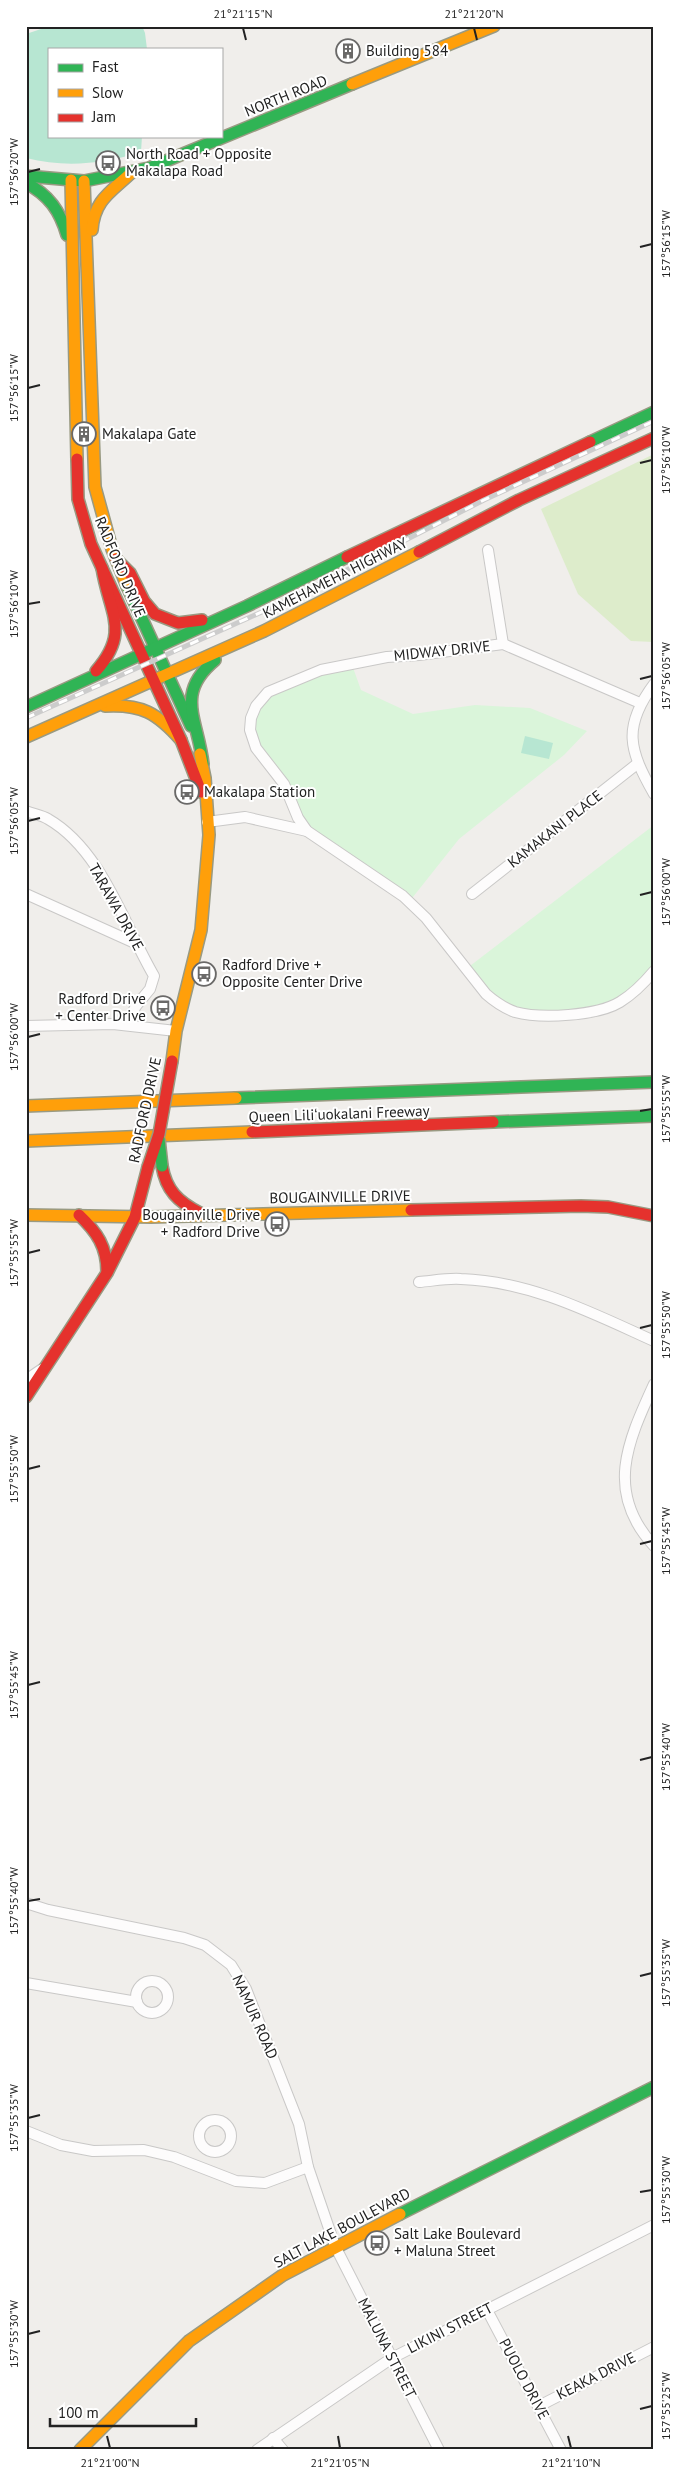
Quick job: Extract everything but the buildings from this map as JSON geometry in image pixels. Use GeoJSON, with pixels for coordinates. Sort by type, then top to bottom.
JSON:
{"type":"FeatureCollection","features":[{"type":"Feature","properties":{"kind":"main road","name":"NORTH ROAD"},"geometry":{"type":"LineString","coordinates":[[26,176],[84,181],[132,173],[177,157],[494,26]]}},
{"type":"Feature","properties":{"kind":"main road"},"geometry":{"type":"LineString","coordinates":[[87,258],[92,238],[92,220],[98,202],[132,173]]}},
{"type":"Feature","properties":{"kind":"main road","name":"RADFORD DRIVE"},"geometry":{"type":"LineString","coordinates":[[71,180],[78,499],[86,531],[181,740],[205,801]]}},
{"type":"Feature","properties":{"kind":"main road","name":"RADFORD DRIVE"},"geometry":{"type":"LineString","coordinates":[[26,1397],[107,1274],[135,1217],[159,1134],[176,1031],[201,930],[209,835],[203,764],[191,725],[116,559],[101,520],[95,486],[84,181]]}},
{"type":"Feature","properties":{"kind":"main road"},"geometry":{"type":"LineString","coordinates":[[26,183],[48,196],[60,212],[72,251]]}},
{"type":"Feature","properties":{"kind":"main road","name":"KAMEHAMEHA HIGHWAY"},"geometry":{"type":"LineString","coordinates":[[26,707],[247,606],[462,501],[654,412]]}},
{"type":"Feature","properties":{"kind":"main road","name":"KAMEHAMEHA HIGHWAY"},"geometry":{"type":"LineString","coordinates":[[26,737],[264,631],[519,500],[654,438]]}},
{"type":"Feature","properties":{"kind":"main road"},"geometry":{"type":"LineString","coordinates":[[116,559],[130,573],[149,608],[164,620],[190,624],[247,606]]}},
{"type":"Feature","properties":{"kind":"main road"},"geometry":{"type":"LineString","coordinates":[[88,679],[109,659],[116,638],[116,618],[103,586],[102,568]]}},
{"type":"Feature","properties":{"kind":"main road"},"geometry":{"type":"LineString","coordinates":[[203,764],[201,741],[190,696],[192,682],[205,666],[264,631]]}},
{"type":"Feature","properties":{"kind":"main road"},"geometry":{"type":"LineString","coordinates":[[91,708],[128,704],[141,708],[160,718],[181,740]]}},
{"type":"Feature","properties":{"kind":"main road","name":"Queen Liliʻuokalani Freeway"},"geometry":{"type":"LineString","coordinates":[[26,1106],[654,1082]]}},
{"type":"Feature","properties":{"kind":"main road"},"geometry":{"type":"LineString","coordinates":[[36,1094],[183,1099]]}},
{"type":"Feature","properties":{"kind":"main road","name":"Queen Liliʻuokalani Freeway"},"geometry":{"type":"LineString","coordinates":[[26,1141],[654,1116]]}},
{"type":"Feature","properties":{"kind":"main road"},"geometry":{"type":"LineString","coordinates":[[159,1134],[165,1184],[172,1196],[180,1203],[203,1215]]}},
{"type":"Feature","properties":{"kind":"main road"},"geometry":{"type":"LineString","coordinates":[[26,1146],[121,1138]]}},
{"type":"Feature","properties":{"kind":"main road","name":"BOUGAINVILLE DRIVE"},"geometry":{"type":"LineString","coordinates":[[26,1215],[135,1217],[581,1206],[608,1207],[654,1216]]}},
{"type":"Feature","properties":{"kind":"main road"},"geometry":{"type":"LineString","coordinates":[[79,1215],[97,1232],[103,1242],[108,1258],[107,1274]]}},
{"type":"Feature","properties":{"kind":"main road","name":"SALT LAKE BOULEVARD"},"geometry":{"type":"LineString","coordinates":[[80,2450],[189,2341],[283,2275],[335,2246],[654,2087]]}},
{"type":"Feature","properties":{"kind":"street"},"geometry":{"type":"LineString","coordinates":[[488,550],[503,644]]}},
{"type":"Feature","properties":{"kind":"street","name":"MIDWAY DRIVE"},"geometry":{"type":"LineString","coordinates":[[307,831],[295,812],[284,784],[256,748],[251,734],[252,712],[268,692],[321,670],[351,662],[503,644],[640,703]]}},
{"type":"Feature","properties":{"kind":"street"},"geometry":{"type":"LineString","coordinates":[[654,684],[640,703],[633,733],[637,764],[654,794]]}},
{"type":"Feature","properties":{"kind":"street","name":"KAMAKANI PLACE"},"geometry":{"type":"LineString","coordinates":[[472,894],[637,764]]}},
{"type":"Feature","properties":{"kind":"street","name":"TARAWA DRIVE"},"geometry":{"type":"LineString","coordinates":[[26,811],[48,819],[72,839],[95,865],[154,976],[153,982],[136,1006],[126,1026]]}},
{"type":"Feature","properties":{"kind":"street"},"geometry":{"type":"LineString","coordinates":[[207,822],[245,817],[307,831],[403,896],[426,918],[486,994],[495,1002],[515,1012],[549,1015],[604,1009],[631,995],[654,971]]}},
{"type":"Feature","properties":{"kind":"street"},"geometry":{"type":"LineString","coordinates":[[26,894],[137,944]]}},
{"type":"Feature","properties":{"kind":"street"},"geometry":{"type":"LineString","coordinates":[[26,1026],[86,1024],[176,1031]]}},
{"type":"Feature","properties":{"kind":"street"},"geometry":{"type":"LineString","coordinates":[[419,1282],[461,1279],[510,1285],[557,1298],[654,1340]]}},
{"type":"Feature","properties":{"kind":"street"},"geometry":{"type":"LineString","coordinates":[[26,1380],[47,1366]]}},
{"type":"Feature","properties":{"kind":"street"},"geometry":{"type":"LineString","coordinates":[[654,1384],[633,1430],[628,1446],[625,1470],[627,1495],[632,1511],[638,1526],[654,1546]]}},
{"type":"Feature","properties":{"kind":"street","name":"NAMUR ROAD"},"geometry":{"type":"LineString","coordinates":[[26,1903],[48,1910],[184,1938],[205,1945],[231,1965],[246,1988],[299,2124],[308,2167],[335,2246]]}},
{"type":"Feature","properties":{"kind":"street"},"geometry":{"type":"LineString","coordinates":[[26,1984],[136,2002]]}},
{"type":"Feature","properties":{"kind":"street"},"geometry":{"type":"LineString","coordinates":[[26,2131],[60,2145],[93,2151],[144,2150],[174,2158],[236,2181],[265,2183],[308,2167]]}},
{"type":"Feature","properties":{"kind":"street"},"geometry":{"type":"LineString","coordinates":[[203,2169],[210,2152]]}},
{"type":"Feature","properties":{"kind":"street","name":"LIKINI STREET"},"geometry":{"type":"LineString","coordinates":[[258,2450],[392,2358],[654,2225]]}},
{"type":"Feature","properties":{"kind":"street","name":"MALUNA STREET"},"geometry":{"type":"LineString","coordinates":[[335,2246],[439,2450]]}},
{"type":"Feature","properties":{"kind":"street","name":"PUOLO DRIVE"},"geometry":{"type":"LineString","coordinates":[[487,2310],[561,2450]]}},
{"type":"Feature","properties":{"kind":"street","name":"KEAKA DRIVE"},"geometry":{"type":"LineString","coordinates":[[539,2406],[654,2347]]}},
{"type":"Feature","properties":{"kind":"street"},"geometry":{"type":"LineString","coordinates":[[273,2438],[283,2450]]}},
{"type":"Feature","properties":{"kind":"green space"},"geometry":{"type":"Polygon","coordinates":[[[50,26],[142,26],[147,48],[48,48],[48,138],[142,138],[141,152],[98,162],[70,164],[26,158],[26,34],[50,26]]]}},
{"type":"Feature","properties":{"kind":"green space"},"geometry":{"type":"Polygon","coordinates":[[[654,454],[654,642],[631,641],[578,594],[541,509],[654,454]]]}},
{"type":"Feature","properties":{"kind":"green space"},"geometry":{"type":"Polygon","coordinates":[[[351,662],[361,690],[413,714],[475,705],[530,708],[587,731],[564,755],[459,839],[409,902],[307,831],[254,742],[256,706],[300,678],[351,662]]]}},
{"type":"Feature","properties":{"kind":"green space"},"geometry":{"type":"Polygon","coordinates":[[[525,736],[553,743],[549,759],[521,753],[525,736]]]}},
{"type":"Feature","properties":{"kind":"green space"},"geometry":{"type":"Polygon","coordinates":[[[654,825],[654,971],[619,1003],[549,1015],[504,1007],[466,969],[654,825]]]}},
{"type":"Feature","properties":{"kind":"railway"},"geometry":{"type":"LineString","coordinates":[[26,718],[286,601],[484,500],[654,421]]}},
{"type":"Feature","properties":{"kind":"traffic: fast"},"geometry":{"type":"LineString","coordinates":[[222,138],[352,84]]}},
{"type":"Feature","properties":{"kind":"traffic: fast"},"geometry":{"type":"LineString","coordinates":[[26,176],[84,181],[149,168],[222,138]]}},
{"type":"Feature","properties":{"kind":"traffic: fast"},"geometry":{"type":"LineString","coordinates":[[26,183],[41,193],[52,204],[61,218],[67,235]]}},
{"type":"Feature","properties":{"kind":"traffic: fast"},"geometry":{"type":"LineString","coordinates":[[590,442],[654,412]]}},
{"type":"Feature","properties":{"kind":"traffic: fast"},"geometry":{"type":"LineString","coordinates":[[26,707],[247,606],[347,557]]}},
{"type":"Feature","properties":{"kind":"traffic: fast"},"geometry":{"type":"LineString","coordinates":[[127,586],[191,726]]}},
{"type":"Feature","properties":{"kind":"traffic: fast"},"geometry":{"type":"LineString","coordinates":[[203,764],[192,708],[192,696],[195,684],[203,672],[215,660]]}},
{"type":"Feature","properties":{"kind":"traffic: fast"},"geometry":{"type":"LineString","coordinates":[[236,1098],[654,1082]]}},
{"type":"Feature","properties":{"kind":"traffic: fast"},"geometry":{"type":"LineString","coordinates":[[493,1122],[654,1116]]}},
{"type":"Feature","properties":{"kind":"traffic: fast"},"geometry":{"type":"LineString","coordinates":[[159,1139],[162,1166]]}},
{"type":"Feature","properties":{"kind":"traffic: fast"},"geometry":{"type":"LineString","coordinates":[[400,2214],[654,2087]]}},
{"type":"Feature","properties":{"kind":"traffic: slow"},"geometry":{"type":"LineString","coordinates":[[352,84],[494,26]]}},
{"type":"Feature","properties":{"kind":"traffic: slow"},"geometry":{"type":"LineString","coordinates":[[92,230],[93,220],[100,204],[110,191],[131,173]]}},
{"type":"Feature","properties":{"kind":"traffic: slow"},"geometry":{"type":"LineString","coordinates":[[71,180],[77,459]]}},
{"type":"Feature","properties":{"kind":"traffic: slow"},"geometry":{"type":"LineString","coordinates":[[84,181],[95,487],[112,549],[127,586]]}},
{"type":"Feature","properties":{"kind":"traffic: slow"},"geometry":{"type":"LineString","coordinates":[[26,737],[264,631],[419,552]]}},
{"type":"Feature","properties":{"kind":"traffic: slow"},"geometry":{"type":"LineString","coordinates":[[105,706],[129,707],[148,712],[164,723],[181,740]]}},
{"type":"Feature","properties":{"kind":"traffic: slow"},"geometry":{"type":"LineString","coordinates":[[172,1061],[176,1031],[201,930],[209,835],[205,778],[200,754]]}},
{"type":"Feature","properties":{"kind":"traffic: slow"},"geometry":{"type":"LineString","coordinates":[[26,1106],[236,1098]]}},
{"type":"Feature","properties":{"kind":"traffic: slow"},"geometry":{"type":"LineString","coordinates":[[26,1141],[252,1132]]}},
{"type":"Feature","properties":{"kind":"traffic: slow"},"geometry":{"type":"LineString","coordinates":[[26,1215],[151,1217],[411,1210]]}},
{"type":"Feature","properties":{"kind":"traffic: slow"},"geometry":{"type":"LineString","coordinates":[[80,2450],[189,2341],[283,2275],[400,2214]]}},
{"type":"Feature","properties":{"kind":"traffic: jam"},"geometry":{"type":"LineString","coordinates":[[419,552],[519,500],[654,438]]}},
{"type":"Feature","properties":{"kind":"traffic: jam"},"geometry":{"type":"LineString","coordinates":[[347,557],[590,442]]}},
{"type":"Feature","properties":{"kind":"traffic: jam"},"geometry":{"type":"LineString","coordinates":[[77,459],[78,499],[91,544],[181,740],[201,792]]}},
{"type":"Feature","properties":{"kind":"traffic: jam"},"geometry":{"type":"LineString","coordinates":[[116,559],[130,573],[144,601],[155,614],[178,623],[202,620]]}},
{"type":"Feature","properties":{"kind":"traffic: jam"},"geometry":{"type":"LineString","coordinates":[[96,671],[107,657],[113,644],[115,633],[115,621],[102,568]]}},
{"type":"Feature","properties":{"kind":"traffic: jam"},"geometry":{"type":"LineString","coordinates":[[148,1167],[159,1134],[172,1061]]}},
{"type":"Feature","properties":{"kind":"traffic: jam"},"geometry":{"type":"LineString","coordinates":[[252,1132],[493,1122]]}},
{"type":"Feature","properties":{"kind":"traffic: jam"},"geometry":{"type":"LineString","coordinates":[[162,1166],[167,1182],[174,1194],[179,1200],[200,1213]]}},
{"type":"Feature","properties":{"kind":"traffic: jam"},"geometry":{"type":"LineString","coordinates":[[26,1397],[107,1273],[135,1217],[148,1167]]}},
{"type":"Feature","properties":{"kind":"traffic: jam"},"geometry":{"type":"LineString","coordinates":[[411,1210],[581,1206],[608,1207],[654,1216]]}},
{"type":"Feature","properties":{"kind":"traffic: jam"},"geometry":{"type":"LineString","coordinates":[[79,1215],[100,1240],[107,1263],[107,1272]]}},
{"type":"Feature","properties":{"kind":"place","name":"Building 584"},"geometry":{"type":"Point","coordinates":[348,51]}},
{"type":"Feature","properties":{"kind":"place","name":"North Road + Opposite Makalapa Road"},"geometry":{"type":"Point","coordinates":[108,163]}},
{"type":"Feature","properties":{"kind":"place","name":"Makalapa Gate"},"geometry":{"type":"Point","coordinates":[84,434]}},
{"type":"Feature","properties":{"kind":"place","name":"Makalapa Station"},"geometry":{"type":"Point","coordinates":[187,792]}},
{"type":"Feature","properties":{"kind":"place","name":"Radford Drive + Opposite Center Drive"},"geometry":{"type":"Point","coordinates":[204,974]}},
{"type":"Feature","properties":{"kind":"place","name":"Radford Drive + Center Drive"},"geometry":{"type":"Point","coordinates":[163,1008]}},
{"type":"Feature","properties":{"kind":"place","name":"Bougainville Drive + Radford Drive"},"geometry":{"type":"Point","coordinates":[277,1224]}},
{"type":"Feature","properties":{"kind":"place","name":"Salt Lake Boulevard + Maluna Street"},"geometry":{"type":"Point","coordinates":[377,2243]}}]}
